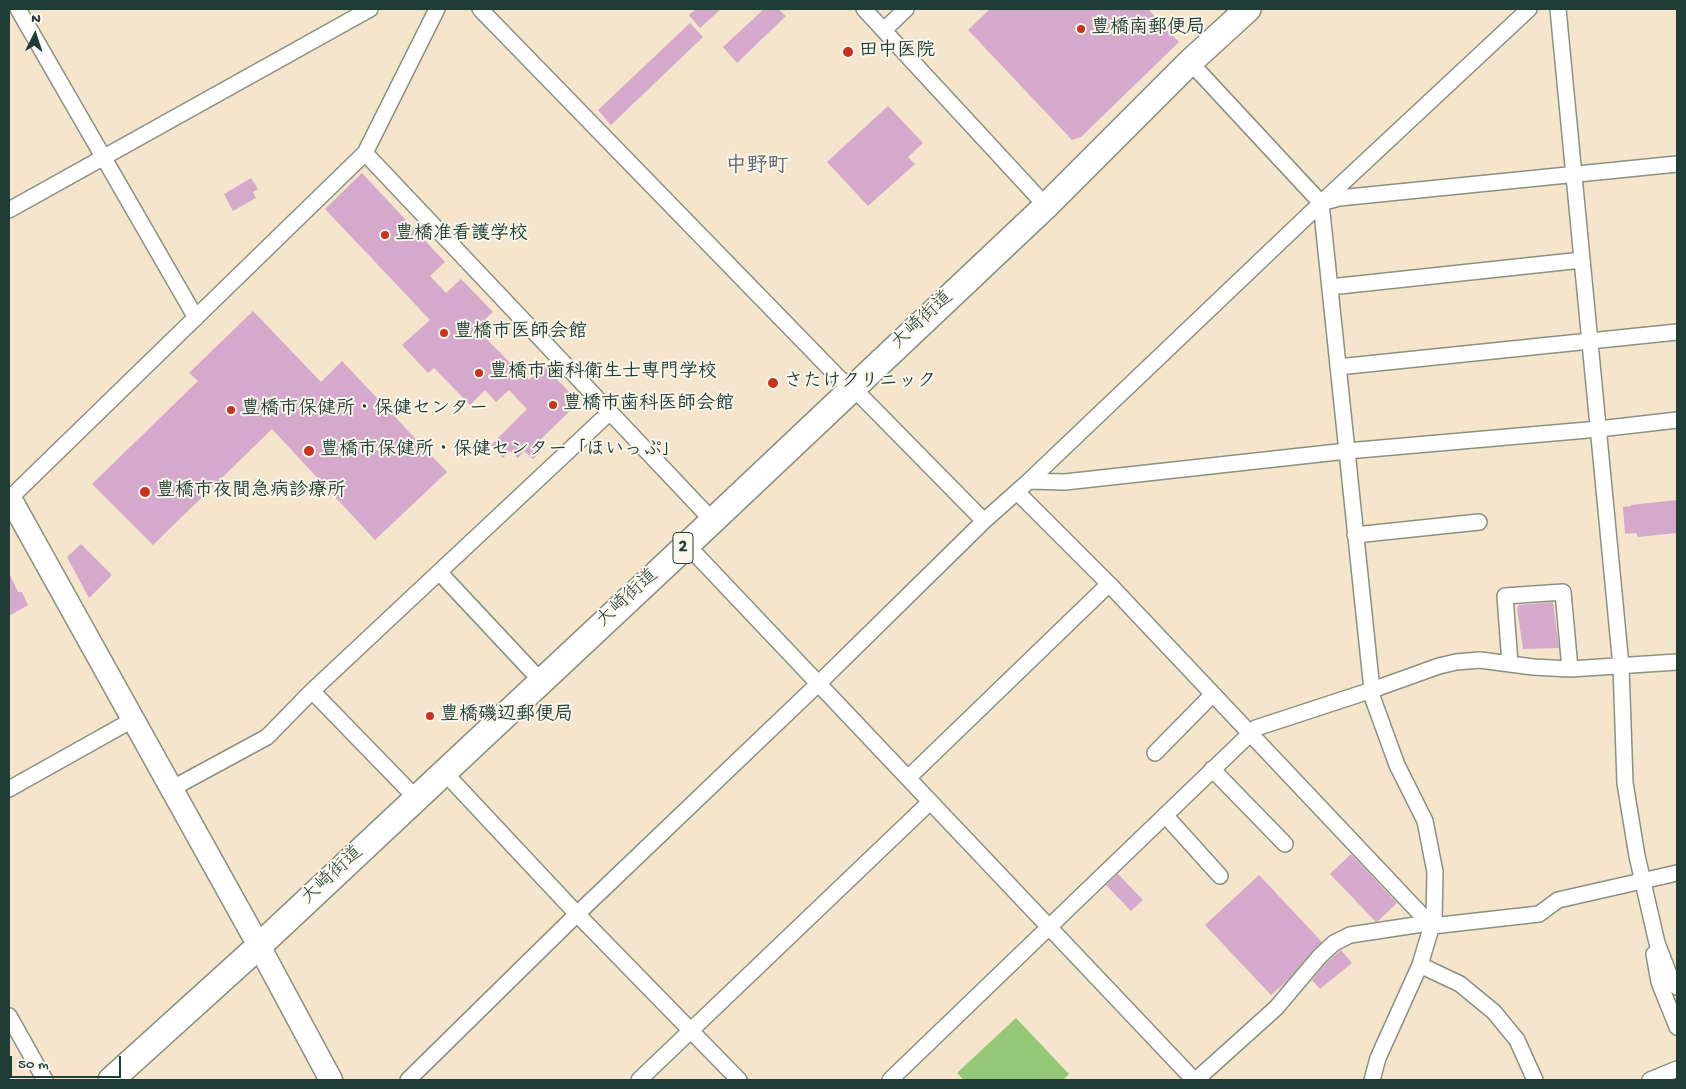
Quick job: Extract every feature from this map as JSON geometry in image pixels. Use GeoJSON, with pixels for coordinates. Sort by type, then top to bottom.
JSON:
{"type":"FeatureCollection","features":[{"type":"Feature","properties":{"kind":"main road","name":"大崎街道"},"geometry":{"type":"LineString","coordinates":[[111,1080],[259,946],[687,545],[1046,206],[1190,62],[1248,9]]}},
{"type":"Feature","properties":{"kind":"street"},"geometry":{"type":"LineString","coordinates":[[18,9],[196,318]]}},
{"type":"Feature","properties":{"kind":"street"},"geometry":{"type":"LineString","coordinates":[[9,210],[370,9]]}},
{"type":"Feature","properties":{"kind":"street"},"geometry":{"type":"LineString","coordinates":[[331,1080],[134,719],[9,498],[365,153],[437,9]]}},
{"type":"Feature","properties":{"kind":"street"},"geometry":{"type":"LineString","coordinates":[[480,9],[832,371],[852,388],[984,521]]}},
{"type":"Feature","properties":{"kind":"street"},"geometry":{"type":"LineString","coordinates":[[864,9],[1046,206]]}},
{"type":"Feature","properties":{"kind":"street"},"geometry":{"type":"LineString","coordinates":[[884,30],[906,9]]}},
{"type":"Feature","properties":{"kind":"street"},"geometry":{"type":"LineString","coordinates":[[408,1080],[984,521],[1018,493],[1321,203],[1529,9]]}},
{"type":"Feature","properties":{"kind":"street"},"geometry":{"type":"LineString","coordinates":[[1558,9],[1621,666],[1625,784],[1637,856],[1657,943],[1672,982],[1677,987]]}},
{"type":"Feature","properties":{"kind":"street"},"geometry":{"type":"LineString","coordinates":[[1190,62],[1321,203],[1373,698],[1397,765],[1425,821],[1435,872],[1434,918],[1420,965],[1378,1058],[1372,1080]]}},
{"type":"Feature","properties":{"kind":"street"},"geometry":{"type":"LineString","coordinates":[[365,153],[712,520]]}},
{"type":"Feature","properties":{"kind":"street"},"geometry":{"type":"LineString","coordinates":[[1321,203],[1339,198],[1573,176],[1677,164]]}},
{"type":"Feature","properties":{"kind":"street"},"geometry":{"type":"LineString","coordinates":[[1330,287],[1582,260]]}},
{"type":"Feature","properties":{"kind":"street"},"geometry":{"type":"LineString","coordinates":[[1338,367],[1677,332]]}},
{"type":"Feature","properties":{"kind":"street"},"geometry":{"type":"LineString","coordinates":[[171,789],[267,736],[312,691],[610,412]]}},
{"type":"Feature","properties":{"kind":"street"},"geometry":{"type":"LineString","coordinates":[[1030,481],[1065,482],[1347,451],[1599,429],[1677,420]]}},
{"type":"Feature","properties":{"kind":"street"},"geometry":{"type":"LineString","coordinates":[[1018,493],[1109,584],[1431,924]]}},
{"type":"Feature","properties":{"kind":"street"},"geometry":{"type":"LineString","coordinates":[[1355,535],[1479,522]]}},
{"type":"Feature","properties":{"kind":"street"},"geometry":{"type":"LineString","coordinates":[[687,545],[1195,1080],[1276,1008],[1320,956],[1334,943],[1350,935],[1431,924],[1539,914],[1558,900],[1677,873]]}},
{"type":"Feature","properties":{"kind":"street"},"geometry":{"type":"LineString","coordinates":[[439,572],[541,681]]}},
{"type":"Feature","properties":{"kind":"street"},"geometry":{"type":"LineString","coordinates":[[908,778],[1109,584]]}},
{"type":"Feature","properties":{"kind":"street"},"geometry":{"type":"LineString","coordinates":[[1510,664],[1506,596],[1563,592],[1570,669]]}},
{"type":"Feature","properties":{"kind":"street"},"geometry":{"type":"LineString","coordinates":[[890,1080],[1256,728],[1439,666],[1456,662],[1480,660],[1533,667],[1570,669],[1677,662]]}},
{"type":"Feature","properties":{"kind":"street"},"geometry":{"type":"LineString","coordinates":[[312,691],[416,798]]}},
{"type":"Feature","properties":{"kind":"street"},"geometry":{"type":"LineString","coordinates":[[1155,753],[1213,694]]}},
{"type":"Feature","properties":{"kind":"street"},"geometry":{"type":"LineString","coordinates":[[9,789],[134,719]]}},
{"type":"Feature","properties":{"kind":"street"},"geometry":{"type":"LineString","coordinates":[[1212,769],[1285,844]]}},
{"type":"Feature","properties":{"kind":"street"},"geometry":{"type":"LineString","coordinates":[[444,772],[577,914],[739,1080]]}},
{"type":"Feature","properties":{"kind":"street"},"geometry":{"type":"LineString","coordinates":[[640,1080],[930,802]]}},
{"type":"Feature","properties":{"kind":"street"},"geometry":{"type":"LineString","coordinates":[[1165,815],[1220,876]]}},
{"type":"Feature","properties":{"kind":"street"},"geometry":{"type":"LineString","coordinates":[[1657,943],[1654,951],[1659,982],[1677,1027]]}},
{"type":"Feature","properties":{"kind":"street"},"geometry":{"type":"LineString","coordinates":[[1420,965],[1460,984],[1494,1012],[1517,1040],[1535,1080]]}},
{"type":"Feature","properties":{"kind":"street"},"geometry":{"type":"LineString","coordinates":[[9,1016],[45,1080]]}},
{"type":"Feature","properties":{"kind":"street"},"geometry":{"type":"LineString","coordinates":[[1650,1080],[1677,1069]]}},
{"type":"Feature","properties":{"kind":"green space"},"geometry":{"type":"Polygon","coordinates":[[[1016,1018],[1069,1074],[1063,1080],[964,1080],[957,1073],[1016,1018]]]}},
{"type":"Feature","properties":{"kind":"building"},"geometry":{"type":"Polygon","coordinates":[[[696,9],[721,9],[700,28],[689,15],[696,9]]]}},
{"type":"Feature","properties":{"kind":"building"},"geometry":{"type":"Polygon","coordinates":[[[764,9],[778,9],[786,16],[737,63],[723,47],[764,9]]]}},
{"type":"Feature","properties":{"kind":"building"},"geometry":{"type":"Polygon","coordinates":[[[990,9],[1148,9],[1179,42],[1081,137],[1072,140],[968,30],[990,9]]]}},
{"type":"Feature","properties":{"kind":"building"},"geometry":{"type":"Polygon","coordinates":[[[690,23],[703,37],[611,125],[598,110],[690,23]]]}},
{"type":"Feature","properties":{"kind":"building"},"geometry":{"type":"Polygon","coordinates":[[[888,106],[923,143],[908,157],[915,164],[868,206],[827,162],[888,106]]]}},
{"type":"Feature","properties":{"kind":"building"},"geometry":{"type":"Polygon","coordinates":[[[362,173],[445,262],[430,276],[446,293],[461,279],[493,312],[476,328],[529,380],[544,366],[579,402],[538,442],[544,448],[533,459],[524,451],[518,458],[510,451],[503,458],[491,445],[527,409],[509,390],[496,402],[485,390],[470,405],[434,368],[428,373],[402,345],[430,320],[325,209],[362,173]]]}},
{"type":"Feature","properties":{"kind":"building"},"geometry":{"type":"Polygon","coordinates":[[[251,178],[258,189],[253,192],[256,198],[233,211],[224,194],[251,178]]]}},
{"type":"Feature","properties":{"kind":"building"},"geometry":{"type":"Polygon","coordinates":[[[253,311],[321,382],[342,361],[447,472],[375,540],[272,429],[153,545],[92,484],[198,381],[189,373],[253,311]]]}},
{"type":"Feature","properties":{"kind":"building"},"geometry":{"type":"Polygon","coordinates":[[[1677,500],[1677,533],[1638,537],[1636,533],[1625,534],[1623,507],[1677,500]]]}},
{"type":"Feature","properties":{"kind":"building"},"geometry":{"type":"Polygon","coordinates":[[[81,544],[112,575],[89,598],[67,557],[81,544]]]}},
{"type":"Feature","properties":{"kind":"building"},"geometry":{"type":"Polygon","coordinates":[[[9,573],[18,592],[22,592],[28,605],[9,616],[9,573]]]}},
{"type":"Feature","properties":{"kind":"building"},"geometry":{"type":"Polygon","coordinates":[[[1553,602],[1559,648],[1523,649],[1517,608],[1519,605],[1553,602]]]}},
{"type":"Feature","properties":{"kind":"building"},"geometry":{"type":"Polygon","coordinates":[[[1351,854],[1397,903],[1376,922],[1330,874],[1351,854]]]}},
{"type":"Feature","properties":{"kind":"building"},"geometry":{"type":"Polygon","coordinates":[[[1118,874],[1143,900],[1131,911],[1106,885],[1118,874]]]}},
{"type":"Feature","properties":{"kind":"building"},"geometry":{"type":"Polygon","coordinates":[[[1259,875],[1322,942],[1286,982],[1271,995],[1205,925],[1259,875]]]}},
{"type":"Feature","properties":{"kind":"building"},"geometry":{"type":"Polygon","coordinates":[[[1341,950],[1352,963],[1320,989],[1312,980],[1327,962],[1341,950]]]}},
{"type":"Feature","properties":{"kind":"place","name":"豊橋南郵便局"},"geometry":{"type":"Point","coordinates":[1081,29]}},
{"type":"Feature","properties":{"kind":"place","name":"田中医院"},"geometry":{"type":"Point","coordinates":[848,52]}},
{"type":"Feature","properties":{"kind":"place","name":"豊橋准看護学校"},"geometry":{"type":"Point","coordinates":[385,235]}},
{"type":"Feature","properties":{"kind":"place","name":"豊橋市医師会館"},"geometry":{"type":"Point","coordinates":[444,333]}},
{"type":"Feature","properties":{"kind":"place","name":"豊橋市歯科衛生士専門学校"},"geometry":{"type":"Point","coordinates":[479,373]}},
{"type":"Feature","properties":{"kind":"place","name":"さたけクリニック"},"geometry":{"type":"Point","coordinates":[773,383]}},
{"type":"Feature","properties":{"kind":"place","name":"豊橋市歯科医師会館"},"geometry":{"type":"Point","coordinates":[553,405]}},
{"type":"Feature","properties":{"kind":"place","name":"豊橋市保健所・保健センター"},"geometry":{"type":"Point","coordinates":[231,410]}},
{"type":"Feature","properties":{"kind":"place","name":"豊橋市保健所・保健センター「ほいっぷ」"},"geometry":{"type":"Point","coordinates":[309,451]}},
{"type":"Feature","properties":{"kind":"place","name":"豊橋市夜間急病診療所"},"geometry":{"type":"Point","coordinates":[145,492]}},
{"type":"Feature","properties":{"kind":"place","name":"豊橋磯辺郵便局"},"geometry":{"type":"Point","coordinates":[430,716]}},
{"type":"Feature","properties":{"kind":"district","name":"中野町"},"geometry":{"type":"Point","coordinates":[757,168]}}]}
